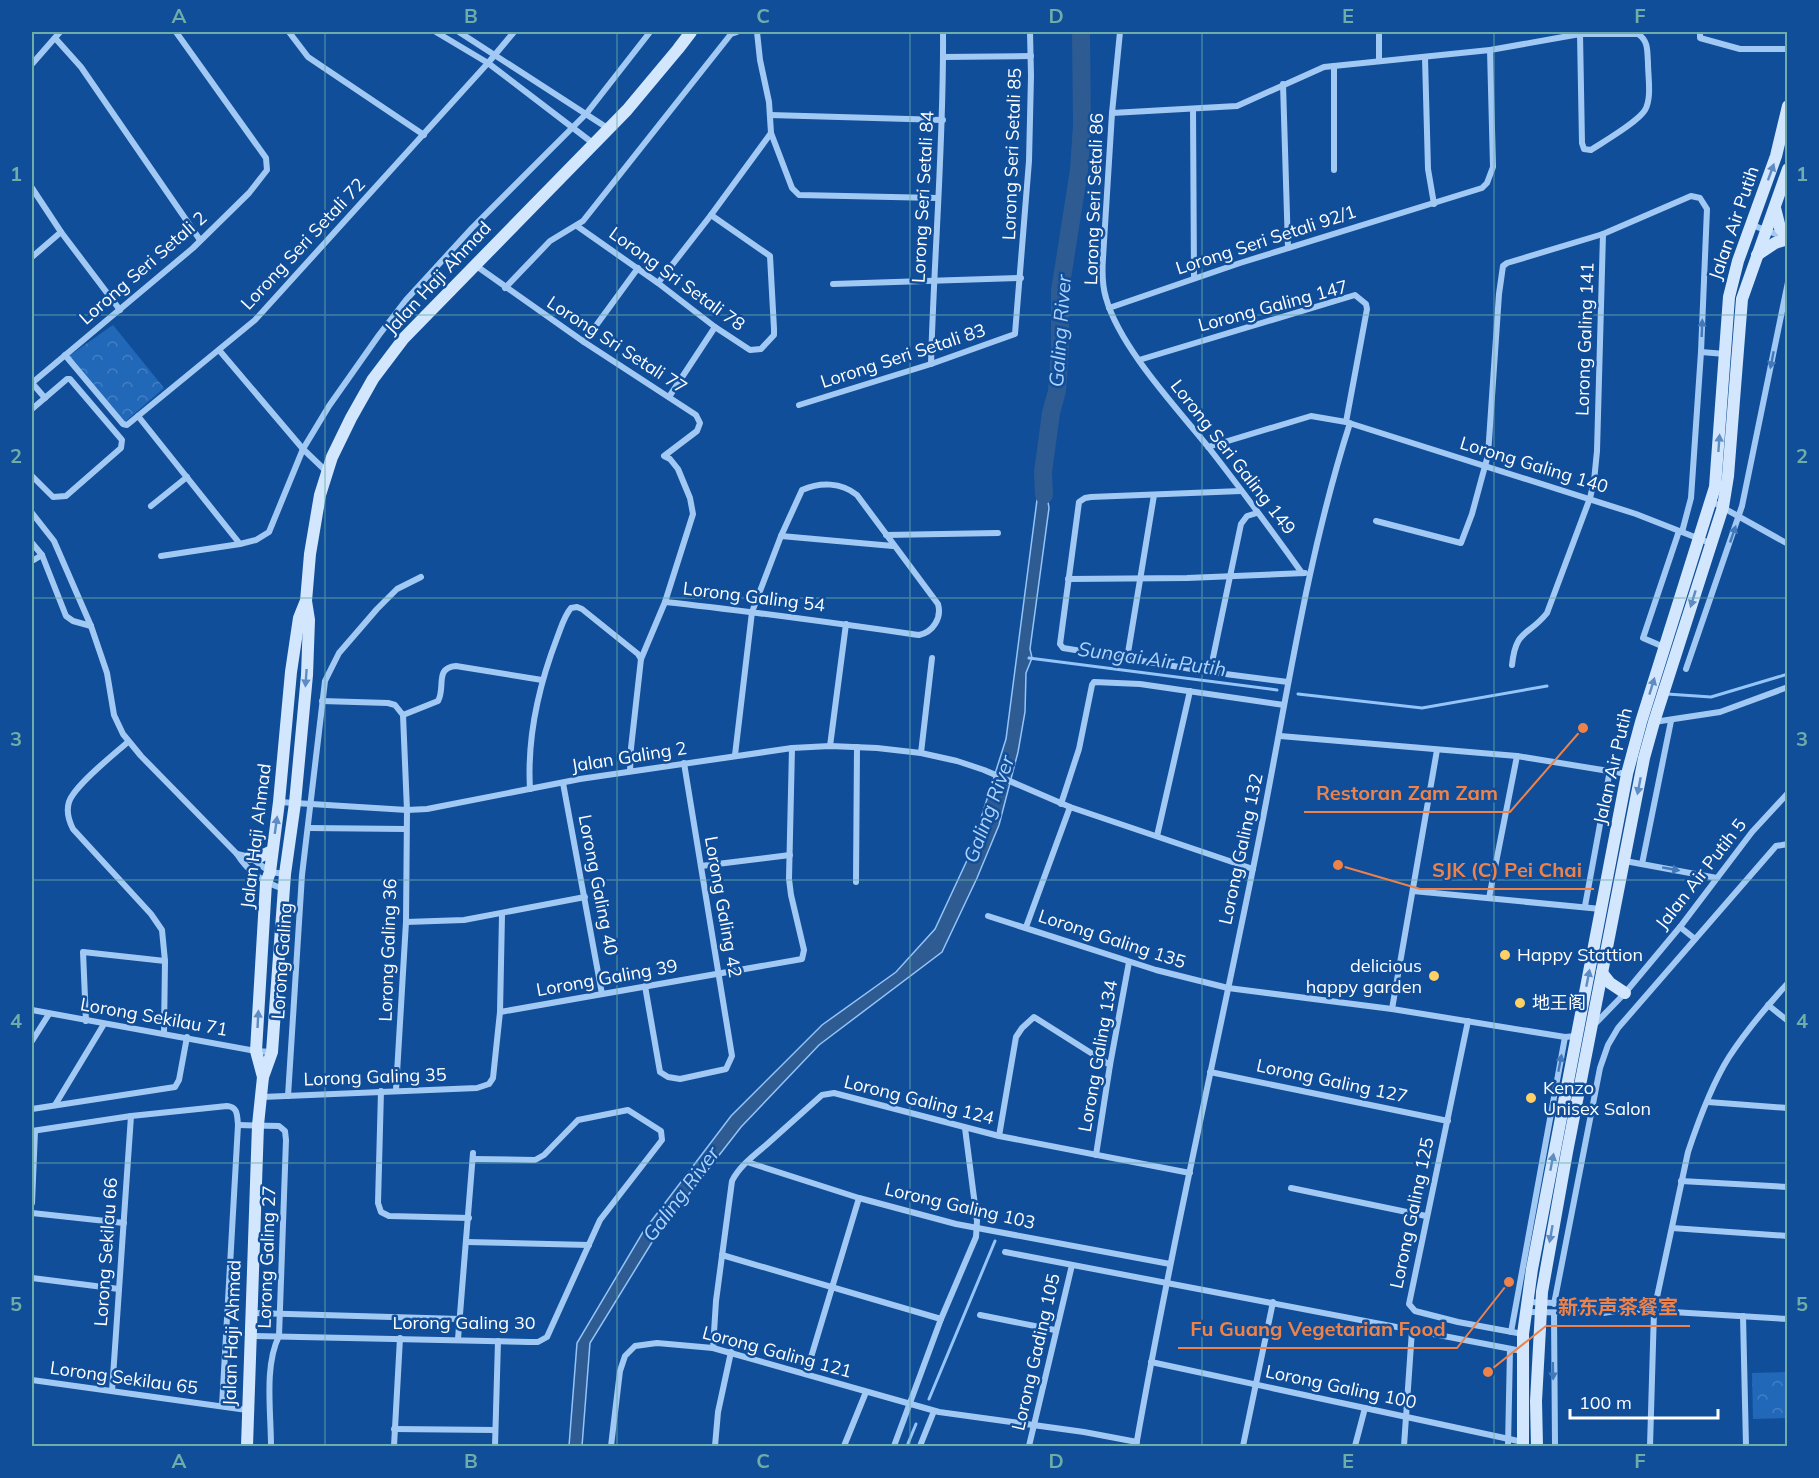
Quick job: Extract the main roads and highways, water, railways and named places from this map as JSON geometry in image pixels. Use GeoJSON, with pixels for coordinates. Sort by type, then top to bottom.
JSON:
{"type":"FeatureCollection","features":[{"type":"Feature","properties":{"kind":"water"},"geometry":{"type":"Polygon","coordinates":[[[1043,472],[1049,508],[1030,649],[1032,658],[1026,673],[1025,712],[1018,752],[999,825],[942,952],[819,1045],[741,1127],[654,1239],[590,1343],[582,1446],[569,1446],[577,1343],[643,1232],[731,1116],[822,1025],[896,972],[935,929],[969,856],[1006,739],[1037,500],[1043,472]]]}},
{"type":"Feature","properties":{"kind":"waterway","name":"Galing River"},"geometry":{"type":"LineString","coordinates":[[1044,495],[1043,472],[1051,413],[1057,391],[1060,291],[1079,170],[1082,125],[1081,32]]}},
{"type":"Feature","properties":{"kind":"waterway","name":"Sungai Air Putih"},"geometry":{"type":"LineString","coordinates":[[1029,658],[1277,690]]}},
{"type":"Feature","properties":{"kind":"waterway","name":"Sungai Air Putih"},"geometry":{"type":"LineString","coordinates":[[1667,694],[1711,697],[1788,674]]}},
{"type":"Feature","properties":{"kind":"waterway","name":"Sungai Air Putih"},"geometry":{"type":"LineString","coordinates":[[1298,694],[1422,708],[1547,686]]}},
{"type":"Feature","properties":{"kind":"waterway"},"geometry":{"type":"LineString","coordinates":[[929,1399],[995,1241]]}},
{"type":"Feature","properties":{"kind":"waterway"},"geometry":{"type":"LineString","coordinates":[[907,1446],[916,1424]]}},
{"type":"Feature","properties":{"kind":"place","name":"Restoran Zam Zam"},"geometry":{"type":"Point","coordinates":[1583,728]}},
{"type":"Feature","properties":{"kind":"place","name":"SJK (C) Pei Chai"},"geometry":{"type":"Point","coordinates":[1338,865]}},
{"type":"Feature","properties":{"kind":"place","name":"Happy Stattion"},"geometry":{"type":"Point","coordinates":[1505,955]}},
{"type":"Feature","properties":{"kind":"place","name":"delicious happy garden"},"geometry":{"type":"Point","coordinates":[1434,976]}},
{"type":"Feature","properties":{"kind":"place","name":"地王阁"},"geometry":{"type":"Point","coordinates":[1520,1003]}},
{"type":"Feature","properties":{"kind":"place","name":"Kenzo Unisex Salon"},"geometry":{"type":"Point","coordinates":[1531,1098]}},
{"type":"Feature","properties":{"kind":"place","name":"Fu Guang Vegetarian Food"},"geometry":{"type":"Point","coordinates":[1509,1282]}},
{"type":"Feature","properties":{"kind":"place","name":"新东声茶餐室"},"geometry":{"type":"Point","coordinates":[1488,1372]}}]}
